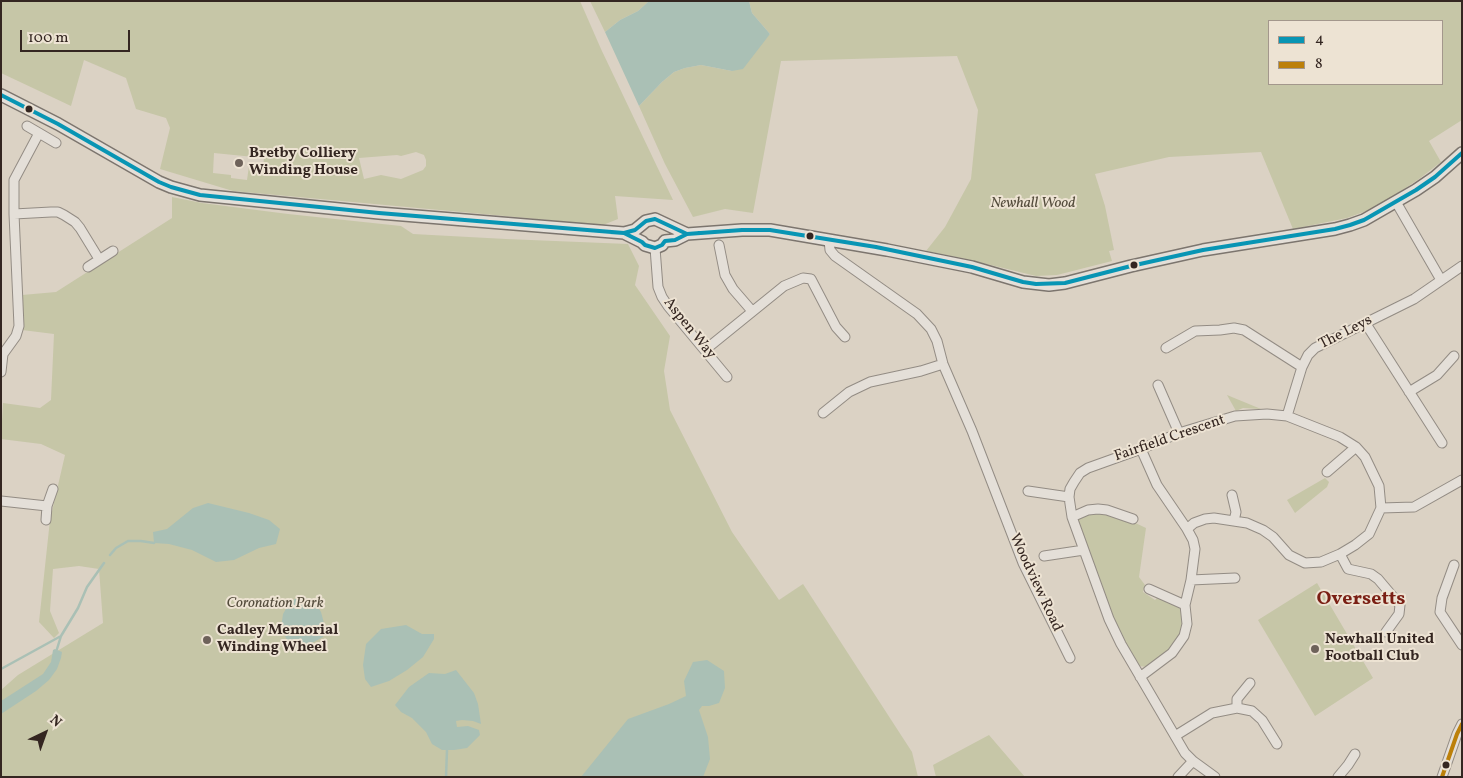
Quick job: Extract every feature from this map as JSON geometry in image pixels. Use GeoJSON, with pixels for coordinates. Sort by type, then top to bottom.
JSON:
{"type":"FeatureCollection","features":[{"type":"Feature","properties":{"kind":"main road"},"geometry":{"type":"LineString","coordinates":[[1,95],[67,129],[158,182],[200,195],[379,213],[624,233],[634,230],[646,221],[655,219],[687,234]]}},
{"type":"Feature","properties":{"kind":"main road"},"geometry":{"type":"LineString","coordinates":[[665,241],[674,240],[687,234],[770,230],[876,247],[972,267],[1023,282],[1049,285],[1203,250],[1335,229],[1364,220],[1435,177],[1461,155]]}},
{"type":"Feature","properties":{"kind":"main road"},"geometry":{"type":"LineString","coordinates":[[642,224],[639,234],[642,242]]}},
{"type":"Feature","properties":{"kind":"main road"},"geometry":{"type":"LineString","coordinates":[[624,233],[649,247],[655,248],[662,245],[665,241],[668,233],[664,224]]}},
{"type":"Feature","properties":{"kind":"street"},"geometry":{"type":"LineString","coordinates":[[27,126],[56,143]]}},
{"type":"Feature","properties":{"kind":"street"},"geometry":{"type":"LineString","coordinates":[[1,372],[4,354],[16,336],[19,326],[14,180],[39,133]]}},
{"type":"Feature","properties":{"kind":"street"},"geometry":{"type":"LineString","coordinates":[[1396,202],[1441,280]]}},
{"type":"Feature","properties":{"kind":"street"},"geometry":{"type":"LineString","coordinates":[[14,214],[58,212],[64,215],[75,222],[80,228],[99,259]]}},
{"type":"Feature","properties":{"kind":"street","name":"Woodview Road"},"geometry":{"type":"LineString","coordinates":[[829,240],[830,250],[835,256],[924,321],[931,329],[937,341],[943,364],[972,431],[1023,563],[1070,658]]}},
{"type":"Feature","properties":{"kind":"street"},"geometry":{"type":"LineString","coordinates":[[719,245],[725,275],[733,289],[752,311]]}},
{"type":"Feature","properties":{"kind":"street","name":"Aspen Way"},"geometry":{"type":"LineString","coordinates":[[655,248],[658,286],[662,297],[727,377]]}},
{"type":"Feature","properties":{"kind":"street"},"geometry":{"type":"LineString","coordinates":[[88,267],[113,251]]}},
{"type":"Feature","properties":{"kind":"street","name":"The Leys"},"geometry":{"type":"LineString","coordinates":[[1287,416],[1302,367],[1308,355],[1315,348],[1414,299],[1462,266]]}},
{"type":"Feature","properties":{"kind":"street"},"geometry":{"type":"LineString","coordinates":[[705,350],[784,286],[803,278],[811,279],[836,327],[845,337]]}},
{"type":"Feature","properties":{"kind":"street"},"geometry":{"type":"LineString","coordinates":[[1366,324],[1442,443]]}},
{"type":"Feature","properties":{"kind":"street"},"geometry":{"type":"LineString","coordinates":[[1166,348],[1195,331],[1234,328],[1244,330],[1302,367]]}},
{"type":"Feature","properties":{"kind":"street"},"geometry":{"type":"LineString","coordinates":[[1409,392],[1437,375],[1454,356]]}},
{"type":"Feature","properties":{"kind":"street"},"geometry":{"type":"LineString","coordinates":[[822,414],[849,392],[870,382],[921,371],[943,364]]}},
{"type":"Feature","properties":{"kind":"street"},"geometry":{"type":"LineString","coordinates":[[1158,385],[1180,433]]}},
{"type":"Feature","properties":{"kind":"street","name":"Fairfield Crescent"},"geometry":{"type":"LineString","coordinates":[[1069,498],[1070,489],[1074,482],[1080,473],[1088,468],[1180,433],[1235,416],[1267,414],[1287,416],[1340,437],[1356,447],[1366,457],[1379,486],[1381,508]]}},
{"type":"Feature","properties":{"kind":"street"},"geometry":{"type":"LineString","coordinates":[[1327,472],[1356,447]]}},
{"type":"Feature","properties":{"kind":"street"},"geometry":{"type":"LineString","coordinates":[[1140,677],[1172,653],[1180,644],[1187,624],[1185,605],[1192,580],[1195,549],[1187,529],[1157,485],[1141,449]]}},
{"type":"Feature","properties":{"kind":"street"},"geometry":{"type":"LineString","coordinates":[[1187,529],[1194,523],[1204,519],[1214,518],[1247,523],[1274,537],[1289,555],[1305,563],[1321,562],[1340,554],[1369,534],[1381,508],[1414,507],[1462,480]]}},
{"type":"Feature","properties":{"kind":"street"},"geometry":{"type":"LineString","coordinates":[[46,520],[47,506],[53,489]]}},
{"type":"Feature","properties":{"kind":"street"},"geometry":{"type":"LineString","coordinates":[[1028,491],[1069,498],[1072,517],[1109,619],[1121,644],[1185,753],[1215,777]]}},
{"type":"Feature","properties":{"kind":"street"},"geometry":{"type":"LineString","coordinates":[[1232,495],[1236,512],[1234,521]]}},
{"type":"Feature","properties":{"kind":"street"},"geometry":{"type":"LineString","coordinates":[[1,501],[47,506]]}},
{"type":"Feature","properties":{"kind":"street"},"geometry":{"type":"LineString","coordinates":[[1072,517],[1088,510],[1098,509],[1107,510],[1133,519]]}},
{"type":"Feature","properties":{"kind":"street"},"geometry":{"type":"LineString","coordinates":[[1044,556],[1084,550]]}},
{"type":"Feature","properties":{"kind":"street"},"geometry":{"type":"LineString","coordinates":[[1340,554],[1348,569],[1371,574],[1378,579],[1400,606],[1411,607]]}},
{"type":"Feature","properties":{"kind":"street"},"geometry":{"type":"LineString","coordinates":[[1454,565],[1442,598],[1440,612],[1462,645]]}},
{"type":"Feature","properties":{"kind":"street"},"geometry":{"type":"LineString","coordinates":[[1192,580],[1235,578]]}},
{"type":"Feature","properties":{"kind":"street"},"geometry":{"type":"LineString","coordinates":[[1149,589],[1185,605]]}},
{"type":"Feature","properties":{"kind":"street"},"geometry":{"type":"LineString","coordinates":[[1386,632],[1399,614],[1400,606]]}},
{"type":"Feature","properties":{"kind":"street"},"geometry":{"type":"LineString","coordinates":[[1236,708],[1238,699],[1250,683]]}},
{"type":"Feature","properties":{"kind":"street"},"geometry":{"type":"LineString","coordinates":[[1175,736],[1212,712],[1236,708],[1252,711],[1262,720],[1277,744]]}},
{"type":"Feature","properties":{"kind":"street"},"geometry":{"type":"LineString","coordinates":[[1446,775],[1457,734],[1462,724]]}},
{"type":"Feature","properties":{"kind":"street"},"geometry":{"type":"LineString","coordinates":[[1338,777],[1355,754]]}},
{"type":"Feature","properties":{"kind":"street"},"geometry":{"type":"LineString","coordinates":[[1178,777],[1193,761]]}},
{"type":"Feature","properties":{"kind":"green space"},"geometry":{"type":"Polygon","coordinates":[[[1,1],[580,1],[673,200],[615,196],[618,219],[603,225],[233,191],[160,169],[170,128],[166,118],[136,109],[126,78],[84,60],[71,106],[1,73],[1,1]],[[416,152],[401,156],[359,158],[364,179],[381,175],[401,179],[423,170],[426,166],[426,160],[424,155],[416,152]],[[214,153],[213,173],[231,175],[231,178],[247,180],[249,166],[263,167],[264,158],[214,153]]]}},
{"type":"Feature","properties":{"kind":"green space"},"geometry":{"type":"Polygon","coordinates":[[[590,1],[649,1],[638,11],[620,20],[605,32],[590,1]]]}},
{"type":"Feature","properties":{"kind":"green space","name":"Newhall Wood"},"geometry":{"type":"Polygon","coordinates":[[[749,1],[1462,1],[1462,120],[1429,141],[1441,162],[1395,195],[1369,210],[1347,218],[1293,229],[1261,152],[1169,157],[1095,174],[1105,206],[1114,250],[1109,251],[1112,261],[1057,275],[1036,276],[926,251],[945,227],[971,179],[978,110],[957,56],[781,61],[753,213],[725,209],[693,217],[665,164],[639,106],[674,72],[701,65],[732,71],[770,34],[752,13],[749,1]]]}},
{"type":"Feature","properties":{"kind":"green space","name":"Coronation Park"},"geometry":{"type":"Polygon","coordinates":[[[172,197],[202,203],[288,214],[401,226],[413,234],[628,244],[639,266],[635,285],[670,336],[664,371],[670,410],[732,532],[779,600],[803,584],[912,752],[918,777],[1,777],[1,690],[18,675],[103,623],[99,569],[79,566],[53,569],[50,611],[59,633],[54,638],[39,622],[50,520],[65,455],[41,444],[1,439],[3,403],[40,408],[51,400],[54,334],[22,330],[22,295],[56,292],[172,218],[172,197]]]}},
{"type":"Feature","properties":{"kind":"green space"},"geometry":{"type":"Polygon","coordinates":[[[1227,395],[1261,409],[1243,408],[1236,411],[1227,395]]]}},
{"type":"Feature","properties":{"kind":"green space"},"geometry":{"type":"Polygon","coordinates":[[[1325,478],[1329,482],[1327,487],[1295,513],[1287,500],[1325,478]]]}},
{"type":"Feature","properties":{"kind":"green space"},"geometry":{"type":"Polygon","coordinates":[[[1093,512],[1108,512],[1146,528],[1139,577],[1145,585],[1143,592],[1155,600],[1159,596],[1183,610],[1182,630],[1171,650],[1147,667],[1139,666],[1115,623],[1077,517],[1093,512]]]}},
{"type":"Feature","properties":{"kind":"green space","name":"Newhall United Football Club"},"geometry":{"type":"Polygon","coordinates":[[[1317,583],[1373,678],[1315,716],[1258,620],[1317,583]]]}},
{"type":"Feature","properties":{"kind":"green space"},"geometry":{"type":"Polygon","coordinates":[[[989,735],[1025,777],[936,777],[933,765],[989,735]]]}},
{"type":"Feature","properties":{"kind":"shaded area"},"geometry":{"type":"Polygon","coordinates":[[[649,1],[749,1],[752,13],[770,34],[743,69],[732,71],[701,65],[685,68],[674,72],[639,106],[605,32],[620,20],[638,11],[649,1]]]}},
{"type":"Feature","properties":{"kind":"shaded area"},"geometry":{"type":"Polygon","coordinates":[[[208,503],[269,520],[280,529],[276,544],[259,548],[234,560],[216,562],[192,550],[169,544],[154,543],[153,532],[167,529],[193,508],[208,503]]]}},
{"type":"Feature","properties":{"kind":"shaded area"},"geometry":{"type":"Polygon","coordinates":[[[299,597],[313,599],[321,612],[325,627],[323,637],[310,644],[297,647],[287,640],[281,628],[283,614],[290,602],[299,597]]]}},
{"type":"Feature","properties":{"kind":"shaded area"},"geometry":{"type":"Polygon","coordinates":[[[406,625],[422,634],[434,634],[434,639],[423,657],[407,670],[389,681],[371,687],[365,679],[363,665],[366,644],[381,629],[406,625]]]}},
{"type":"Feature","properties":{"kind":"shaded area"},"geometry":{"type":"Polygon","coordinates":[[[53,650],[62,652],[61,658],[57,669],[49,680],[1,714],[1,701],[43,674],[51,662],[53,650]]]}},
{"type":"Feature","properties":{"kind":"shaded area"},"geometry":{"type":"Polygon","coordinates":[[[707,660],[724,671],[725,688],[719,703],[702,706],[699,710],[708,737],[710,759],[703,777],[581,777],[628,719],[686,696],[684,681],[693,662],[707,660]]]}},
{"type":"Feature","properties":{"kind":"shaded area"},"geometry":{"type":"Polygon","coordinates":[[[456,670],[474,693],[481,724],[462,720],[456,721],[457,727],[468,726],[479,730],[480,735],[467,748],[442,750],[432,744],[426,732],[395,705],[409,687],[429,673],[445,674],[456,670]]]}},
{"type":"Feature","properties":{"kind":"waterway"},"geometry":{"type":"LineString","coordinates":[[110,555],[116,548],[128,541],[154,543]]}},
{"type":"Feature","properties":{"kind":"waterway"},"geometry":{"type":"LineString","coordinates":[[1,669],[61,636],[78,608],[87,587],[104,563]]}},
{"type":"Feature","properties":{"kind":"waterway"},"geometry":{"type":"LineString","coordinates":[[57,649],[61,636]]}},
{"type":"Feature","properties":{"kind":"waterway"},"geometry":{"type":"LineString","coordinates":[[446,777],[447,750]]}},
{"type":"Feature","properties":{"kind":"transit line","name":"4"},"geometry":{"type":"LineString","coordinates":[[1,95],[58,124],[159,182],[200,195],[379,213],[624,233],[635,230],[646,221],[655,219],[687,234],[770,230],[876,247],[972,267],[1036,284],[1065,283],[1203,250],[1350,225],[1364,220],[1416,190],[1435,177],[1462,153]]}},
{"type":"Feature","properties":{"kind":"transit line","name":"4"},"geometry":{"type":"LineString","coordinates":[[610,232],[624,233],[645,245],[655,248],[662,245],[665,241],[675,240],[687,234],[700,233]]}},
{"type":"Feature","properties":{"kind":"transit line","name":"8"},"geometry":{"type":"LineString","coordinates":[[1442,777],[1462,724]]}},
{"type":"Feature","properties":{"kind":"place","name":"Bretby Colliery Winding House"},"geometry":{"type":"Point","coordinates":[239,163]}},
{"type":"Feature","properties":{"kind":"place","name":"Cadley Memorial Winding Wheel"},"geometry":{"type":"Point","coordinates":[207,640]}},
{"type":"Feature","properties":{"kind":"place","name":"Newhall United Football Club"},"geometry":{"type":"Point","coordinates":[1315,649]}},
{"type":"Feature","properties":{"kind":"district","name":"Oversetts"},"geometry":{"type":"Point","coordinates":[1361,600]}}]}
